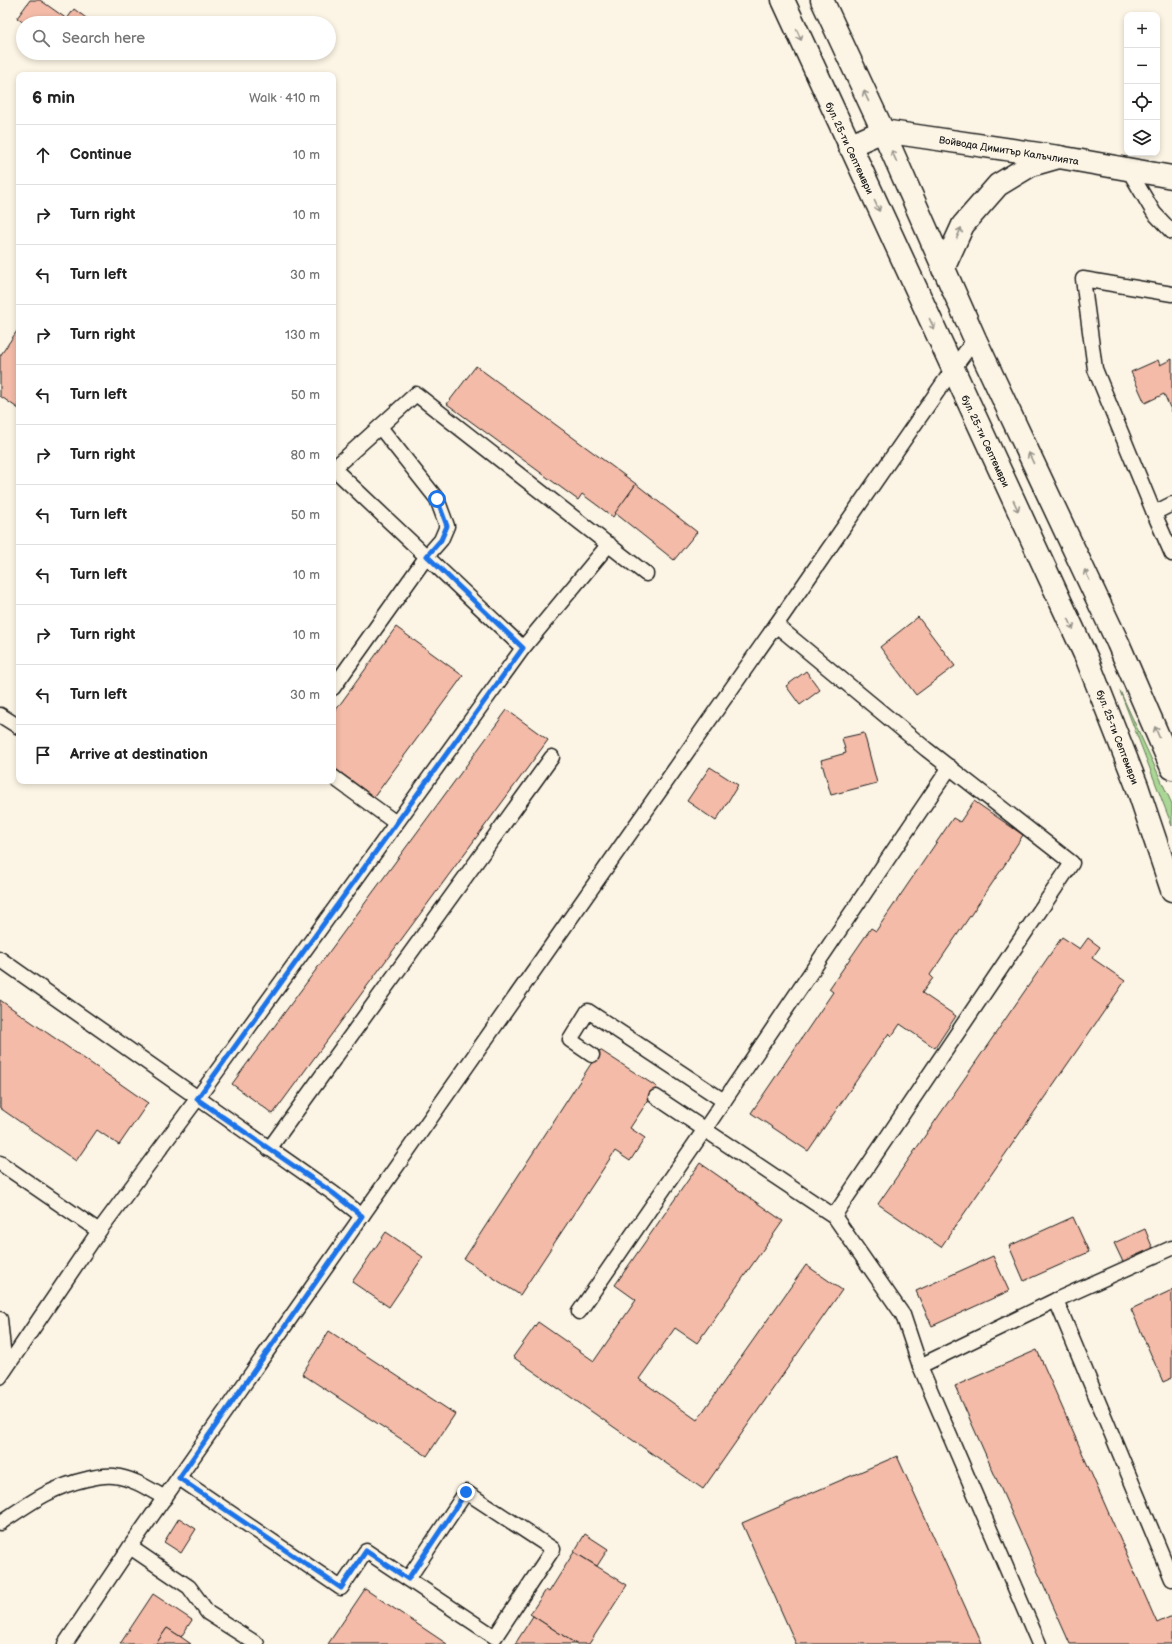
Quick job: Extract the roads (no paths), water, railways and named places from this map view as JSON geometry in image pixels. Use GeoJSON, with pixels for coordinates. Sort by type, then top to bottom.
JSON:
{"type":"FeatureCollection","features":[{"type":"Feature","properties":{"kind":"main road","name":"бул. 25-ти Септември"},"geometry":{"type":"LineString","coordinates":[[783,0],[849,146],[1087,659],[1137,786],[1172,890]]}},
{"type":"Feature","properties":{"kind":"main road"},"geometry":{"type":"LineString","coordinates":[[822,0],[883,131],[975,339],[1118,643],[1172,768]]}},
{"type":"Feature","properties":{"kind":"main road"},"geometry":{"type":"LineString","coordinates":[[849,146],[883,131]]}},
{"type":"Feature","properties":{"kind":"main road","name":"Войвода Димитър Калъчлията"},"geometry":{"type":"LineString","coordinates":[[883,131],[1059,157],[1172,177]]}},
{"type":"Feature","properties":{"kind":"main road"},"geometry":{"type":"LineString","coordinates":[[944,269],[962,225],[998,185],[1031,165],[1059,157]]}},
{"type":"Feature","properties":{"kind":"lane"},"geometry":{"type":"LineString","coordinates":[[1128,169],[1154,213],[1172,232]]}},
{"type":"Feature","properties":{"kind":"lane"},"geometry":{"type":"LineString","coordinates":[[1172,294],[1083,279],[1095,369],[1172,554]]}},
{"type":"Feature","properties":{"kind":"lane"},"geometry":{"type":"LineString","coordinates":[[65,1644],[130,1547],[975,339]]}},
{"type":"Feature","properties":{"kind":"lane"},"geometry":{"type":"LineString","coordinates":[[336,465],[416,394],[646,574]]}},
{"type":"Feature","properties":{"kind":"lane"},"geometry":{"type":"LineString","coordinates":[[336,684],[427,556],[441,540],[447,526],[437,499],[380,427]]}},
{"type":"Feature","properties":{"kind":"lane"},"geometry":{"type":"LineString","coordinates":[[336,471],[523,648]]}},
{"type":"Feature","properties":{"kind":"lane"},"geometry":{"type":"LineString","coordinates":[[1154,513],[1172,504]]}},
{"type":"Feature","properties":{"kind":"lane"},"geometry":{"type":"LineString","coordinates":[[2,1370],[99,1231],[197,1099],[523,648],[609,544]]}},
{"type":"Feature","properties":{"kind":"lane"},"geometry":{"type":"LineString","coordinates":[[776,625],[950,767],[1072,862],[834,1216]]}},
{"type":"Feature","properties":{"kind":"lane"},"geometry":{"type":"LineString","coordinates":[[0,715],[16,725]]}},
{"type":"Feature","properties":{"kind":"lane"},"geometry":{"type":"LineString","coordinates":[[269,1149],[552,758]]}},
{"type":"Feature","properties":{"kind":"lane"},"geometry":{"type":"LineString","coordinates":[[578,1312],[705,1129],[950,767]]}},
{"type":"Feature","properties":{"kind":"lane"},"geometry":{"type":"LineString","coordinates":[[336,780],[396,823]]}},
{"type":"Feature","properties":{"kind":"lane"},"geometry":{"type":"LineString","coordinates":[[0,960],[362,1216]]}},
{"type":"Feature","properties":{"kind":"lane"},"geometry":{"type":"LineString","coordinates":[[592,1055],[570,1040],[588,1011],[724,1101]]}},
{"type":"Feature","properties":{"kind":"lane"},"geometry":{"type":"LineString","coordinates":[[656,1097],[834,1216],[903,1315],[920,1366],[1039,1644]]}},
{"type":"Feature","properties":{"kind":"lane"},"geometry":{"type":"LineString","coordinates":[[0,1162],[99,1231]]}},
{"type":"Feature","properties":{"kind":"lane"},"geometry":{"type":"LineString","coordinates":[[920,1366],[1056,1300],[1172,1248]]}},
{"type":"Feature","properties":{"kind":"lane"},"geometry":{"type":"LineString","coordinates":[[1056,1300],[1172,1579]]}},
{"type":"Feature","properties":{"kind":"lane"},"geometry":{"type":"LineString","coordinates":[[0,1319],[2,1370]]}},
{"type":"Feature","properties":{"kind":"lane"},"geometry":{"type":"LineString","coordinates":[[0,1523],[40,1496],[68,1483],[96,1477],[113,1476],[129,1480],[165,1498]]}},
{"type":"Feature","properties":{"kind":"lane"},"geometry":{"type":"LineString","coordinates":[[179,1478],[341,1588],[366,1551],[408,1579],[495,1637],[553,1549],[466,1492],[408,1579]]}},
{"type":"Feature","properties":{"kind":"lane"},"geometry":{"type":"LineString","coordinates":[[130,1547],[189,1587],[208,1613],[257,1644]]}}]}
